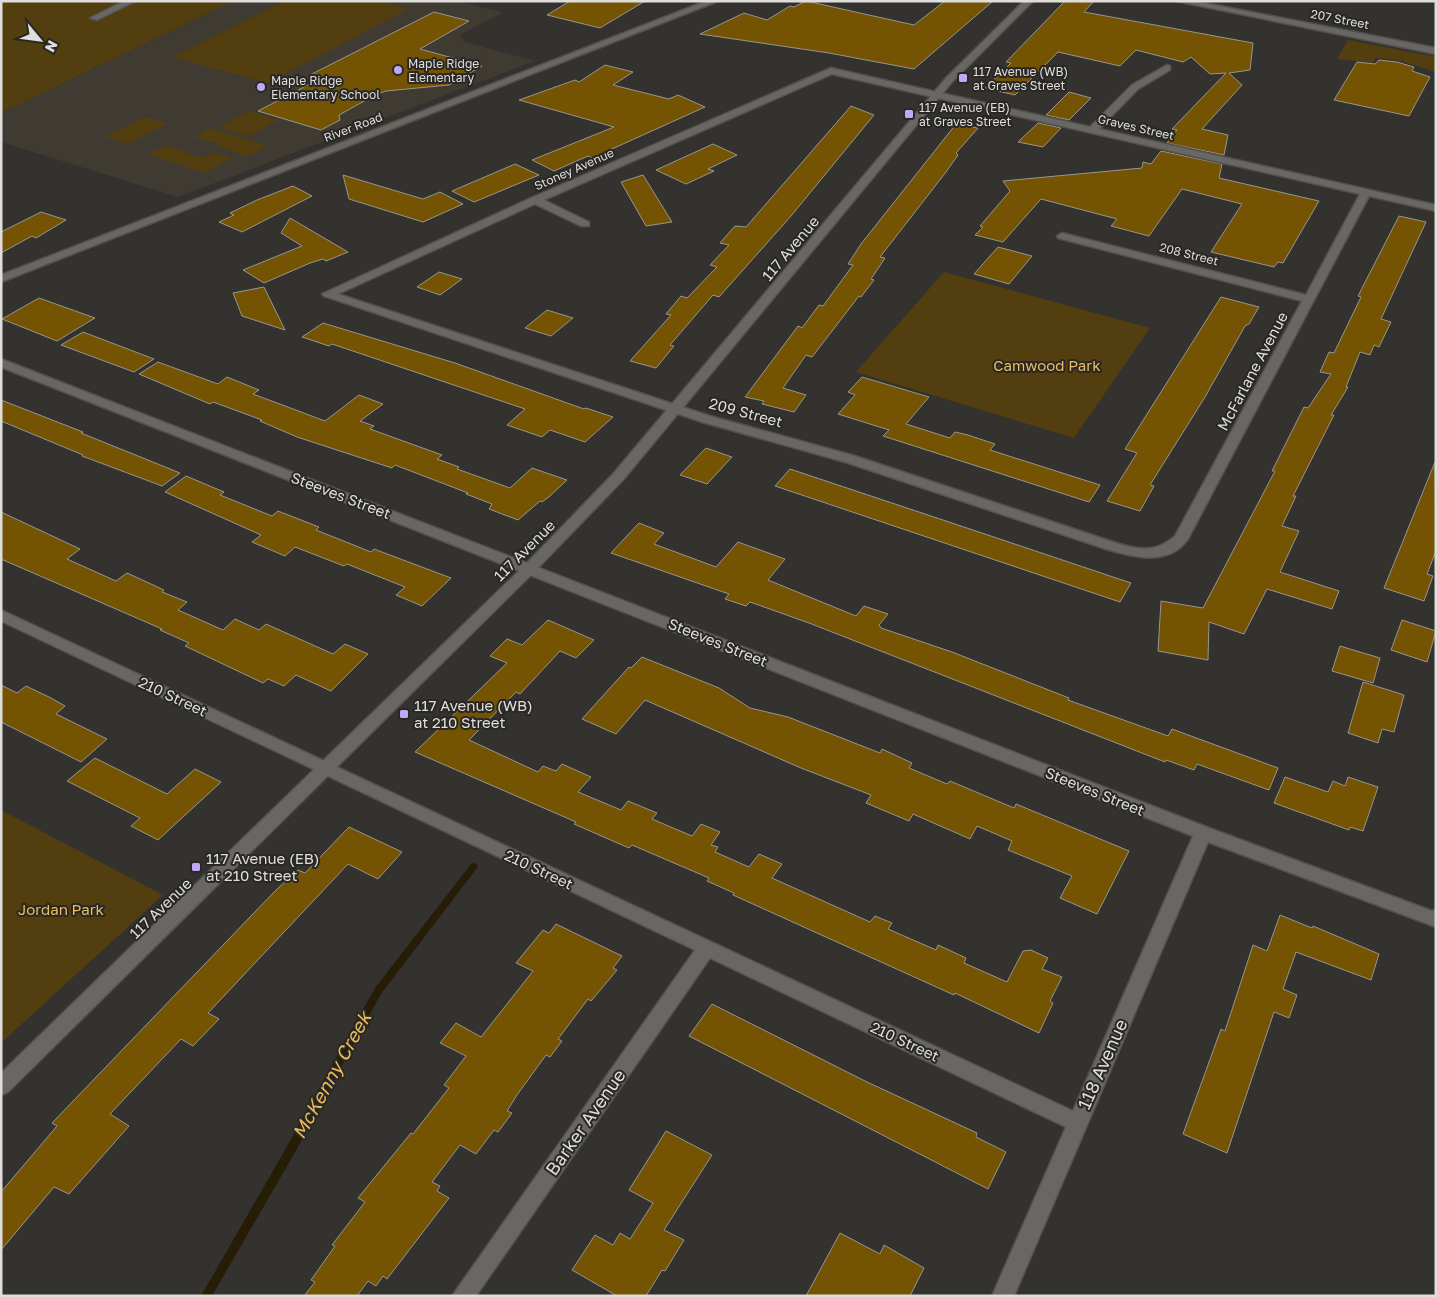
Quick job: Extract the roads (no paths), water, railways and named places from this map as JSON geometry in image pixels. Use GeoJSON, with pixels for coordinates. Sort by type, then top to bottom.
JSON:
{"type":"FeatureCollection","features":[{"type":"Feature","properties":{"kind":"street"},"geometry":{"type":"LineString","coordinates":[[94,18],[132,1]]}},
{"type":"Feature","properties":{"kind":"street","name":"River Road"},"geometry":{"type":"LineString","coordinates":[[1,279],[714,1]]}},
{"type":"Feature","properties":{"kind":"street","name":"117 Avenue"},"geometry":{"type":"LineString","coordinates":[[1,1086],[530,568],[618,477],[968,60],[1029,1]]}},
{"type":"Feature","properties":{"kind":"street","name":"207 Street"},"geometry":{"type":"LineString","coordinates":[[1180,1],[1436,51]]}},
{"type":"Feature","properties":{"kind":"street"},"geometry":{"type":"LineString","coordinates":[[1092,130],[1135,87],[1167,68]]}},
{"type":"Feature","properties":{"kind":"street","name":"Graves Street"},"geometry":{"type":"LineString","coordinates":[[831,71],[1436,208]]}},
{"type":"Feature","properties":{"kind":"street","name":"Stoney Avenue"},"geometry":{"type":"LineString","coordinates":[[328,294],[535,200],[831,71]]}},
{"type":"Feature","properties":{"kind":"street","name":"McFarlane Avenue"},"geometry":{"type":"LineString","coordinates":[[1156,554],[1171,548],[1181,539],[1366,192]]}},
{"type":"Feature","properties":{"kind":"street"},"geometry":{"type":"LineString","coordinates":[[535,200],[585,224]]}},
{"type":"Feature","properties":{"kind":"street","name":"208 Street"},"geometry":{"type":"LineString","coordinates":[[1062,236],[1308,299]]}},
{"type":"Feature","properties":{"kind":"street","name":"209 Street"},"geometry":{"type":"LineString","coordinates":[[328,294],[676,409],[850,459],[1111,546],[1137,554],[1156,554]]}},
{"type":"Feature","properties":{"kind":"street","name":"Steeves Street"},"geometry":{"type":"LineString","coordinates":[[1,363],[530,568],[1203,833],[1435,918]]}},
{"type":"Feature","properties":{"kind":"street","name":"210 Street"},"geometry":{"type":"LineString","coordinates":[[1,615],[1077,1122]]}},
{"type":"Feature","properties":{"kind":"street","name":"118 Avenue"},"geometry":{"type":"LineString","coordinates":[[1004,1296],[1077,1122],[1203,833]]}},
{"type":"Feature","properties":{"kind":"street","name":"Barker Avenue"},"geometry":{"type":"LineString","coordinates":[[463,1296],[707,948]]}},
{"type":"Feature","properties":{"kind":"waterway","name":"McKenny Creek"},"geometry":{"type":"LineString","coordinates":[[206,1296],[290,1151],[378,991],[474,866]]}},
{"type":"Feature","properties":{"kind":"place","name":"Maple Ridge Elementary"},"geometry":{"type":"Point","coordinates":[398,70]}},
{"type":"Feature","properties":{"kind":"place","name":"117 Avenue (WB) at Graves Street"},"geometry":{"type":"Point","coordinates":[963,78]}},
{"type":"Feature","properties":{"kind":"place","name":"Maple Ridge Elementary School"},"geometry":{"type":"Point","coordinates":[261,87]}},
{"type":"Feature","properties":{"kind":"place","name":"117 Avenue (EB) at Graves Street"},"geometry":{"type":"Point","coordinates":[909,114]}},
{"type":"Feature","properties":{"kind":"place","name":"117 Avenue (WB) at 210 Street"},"geometry":{"type":"Point","coordinates":[404,714]}},
{"type":"Feature","properties":{"kind":"place","name":"117 Avenue (EB) at 210 Street"},"geometry":{"type":"Point","coordinates":[196,867]}},
{"type":"Feature","properties":{"kind":"park label","name":"Camwood Park"},"geometry":{"type":"Point","coordinates":[1047,365]}},
{"type":"Feature","properties":{"kind":"park label","name":"Jordan Park"},"geometry":{"type":"Point","coordinates":[61,909]}}]}
